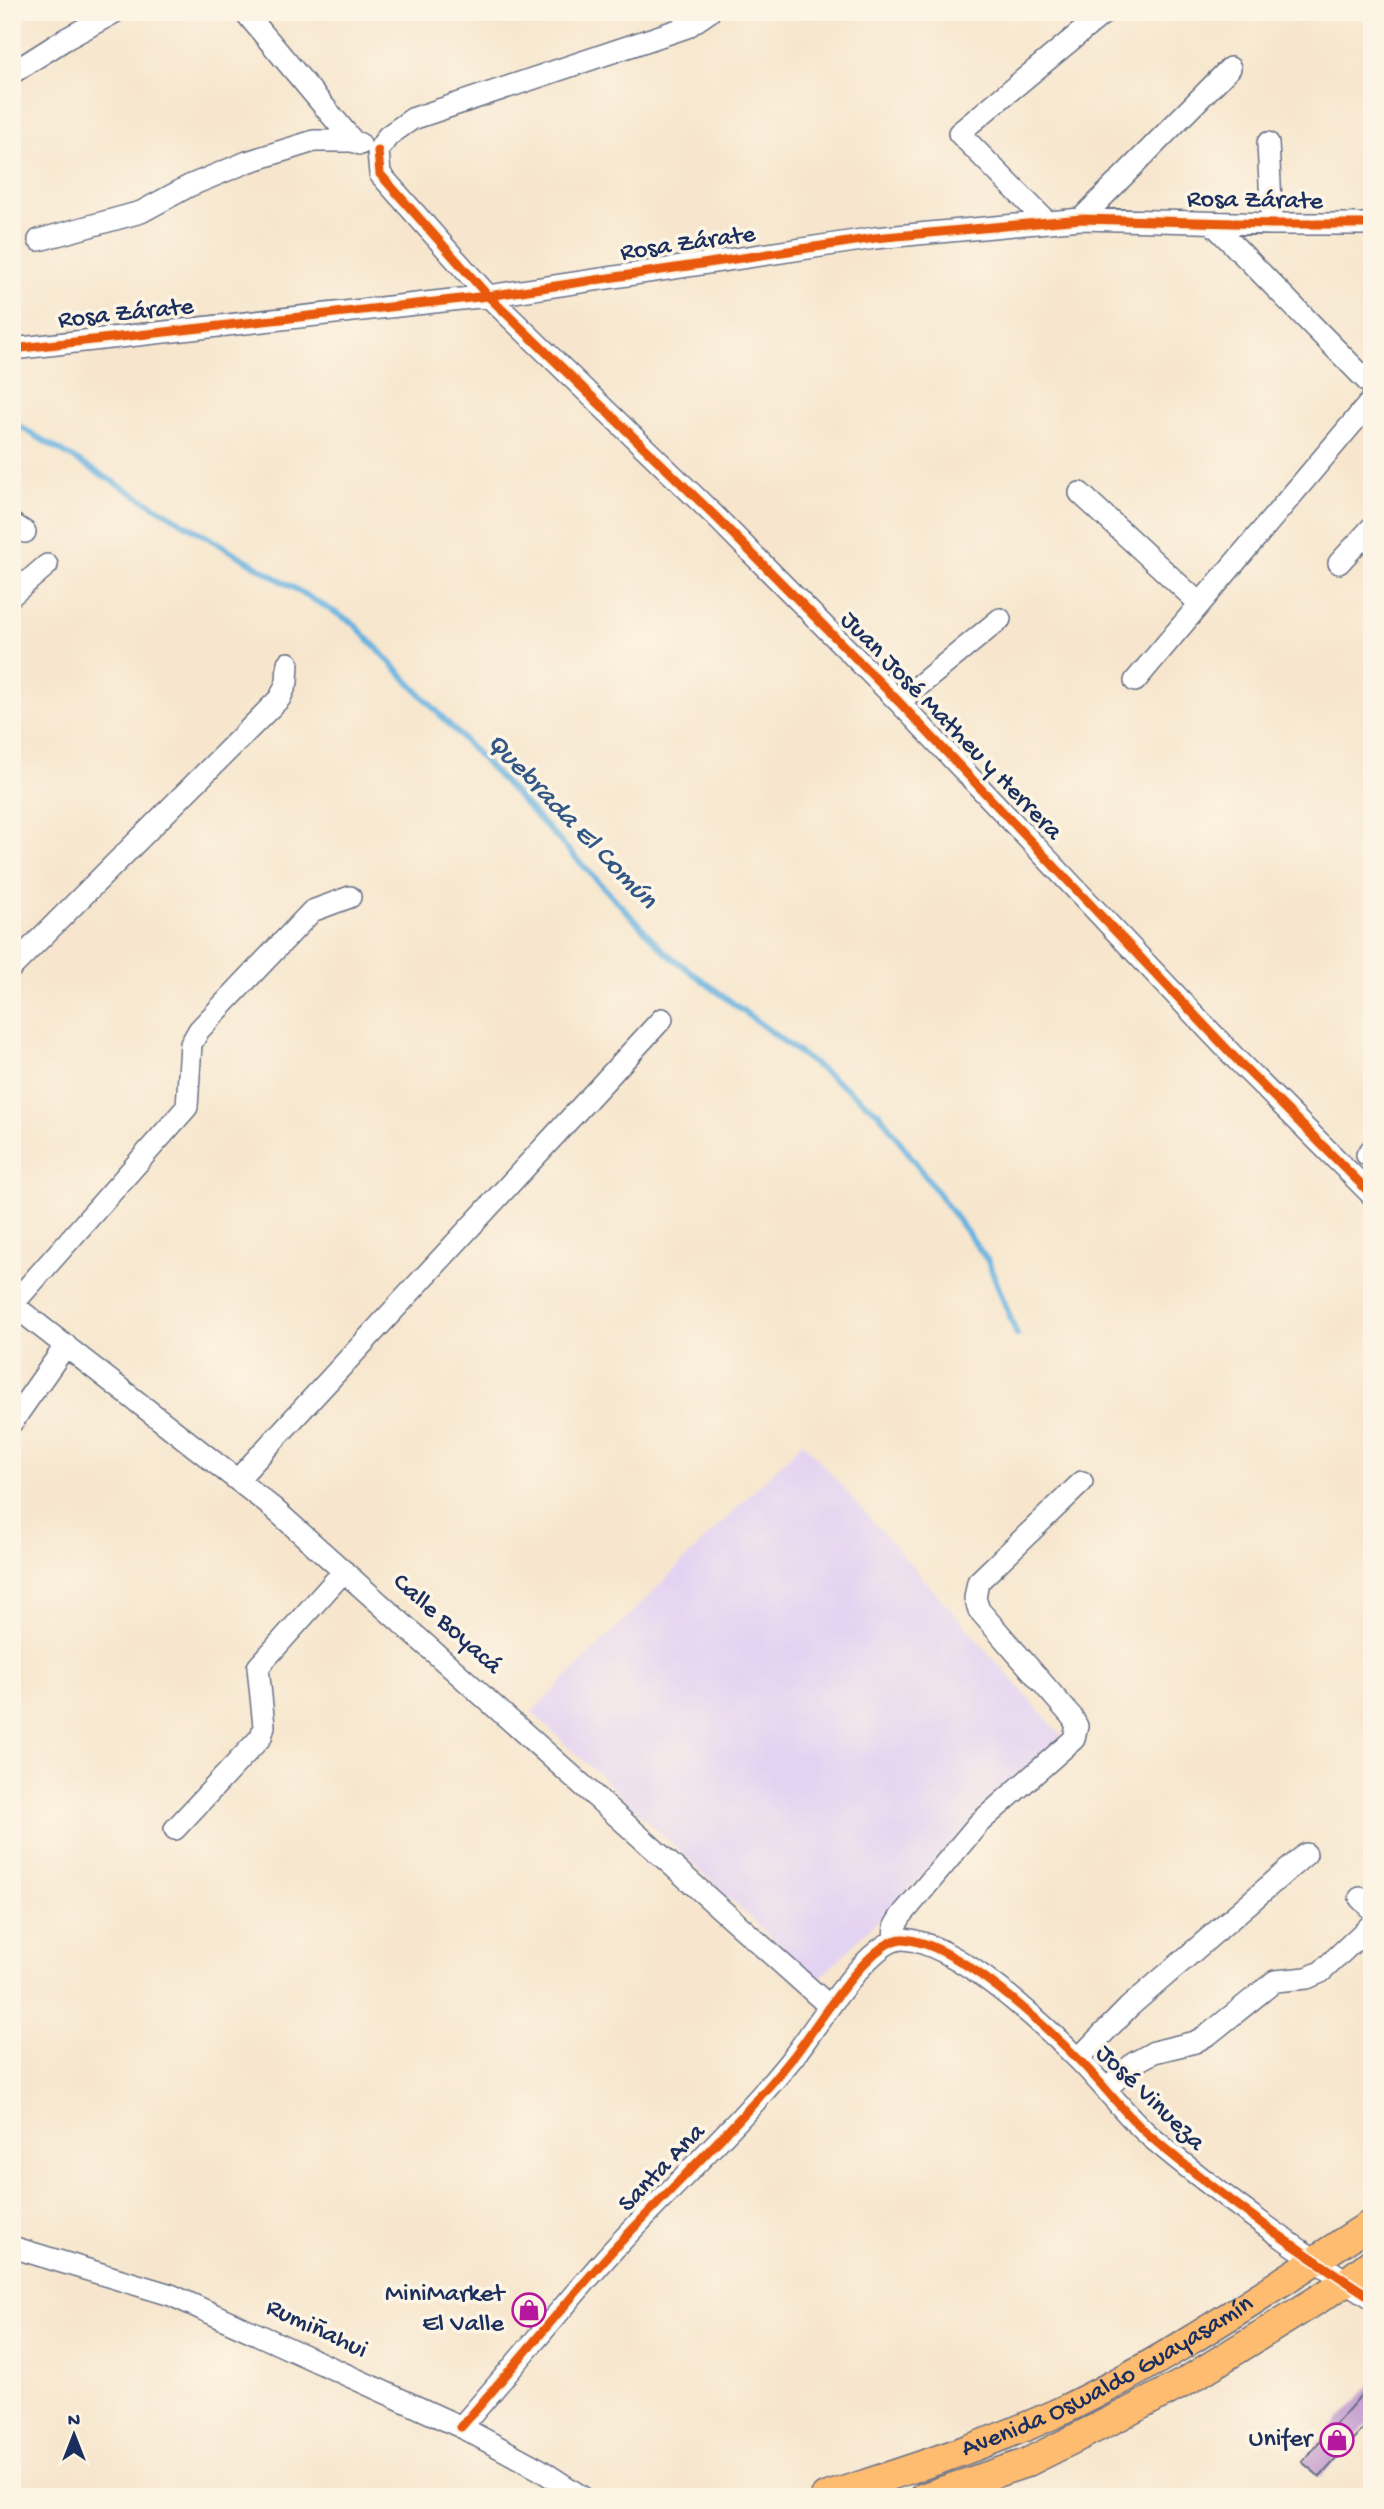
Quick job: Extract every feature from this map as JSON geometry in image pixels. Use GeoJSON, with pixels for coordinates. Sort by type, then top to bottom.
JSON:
{"type":"FeatureCollection","features":[{"type":"Feature","properties":{"kind":"main road","name":"Avenida Oswaldo Guayasamín"},"geometry":{"type":"LineString","coordinates":[[825,2497],[924,2465],[1060,2411],[1168,2354],[1372,2224]]}},
{"type":"Feature","properties":{"kind":"main road","name":"Avenida Oswaldo Guayasamín"},"geometry":{"type":"LineString","coordinates":[[924,2497],[1026,2463],[1128,2412],[1185,2382],[1346,2282],[1372,2262]]}},
{"type":"Feature","properties":{"kind":"street"},"geometry":{"type":"LineString","coordinates":[[12,73],[115,12]]}},
{"type":"Feature","properties":{"kind":"street"},"geometry":{"type":"LineString","coordinates":[[245,12],[353,141]]}},
{"type":"Feature","properties":{"kind":"street"},"geometry":{"type":"LineString","coordinates":[[39,240],[141,212],[189,186],[247,162],[314,141],[353,141],[378,151],[388,136],[412,118],[687,26],[709,12]]}},
{"type":"Feature","properties":{"kind":"street"},"geometry":{"type":"LineString","coordinates":[[1047,222],[959,133],[1105,12]]}},
{"type":"Feature","properties":{"kind":"street"},"geometry":{"type":"LineString","coordinates":[[1081,219],[1230,68]]}},
{"type":"Feature","properties":{"kind":"street"},"geometry":{"type":"LineString","coordinates":[[1268,143],[1272,224]]}},
{"type":"Feature","properties":{"kind":"street","name":"Juan José Matheu y Herrera"},"geometry":{"type":"LineString","coordinates":[[378,151],[380,174],[488,296],[717,518],[900,702],[1239,1062],[1372,1195]]}},
{"type":"Feature","properties":{"kind":"street","name":"Rosa Zárate"},"geometry":{"type":"LineString","coordinates":[[12,349],[488,296],[876,238],[1047,222],[1081,219],[1372,224]]}},
{"type":"Feature","properties":{"kind":"street"},"geometry":{"type":"LineString","coordinates":[[1212,223],[1372,386]]}},
{"type":"Feature","properties":{"kind":"street"},"geometry":{"type":"LineString","coordinates":[[1135,681],[1372,400]]}},
{"type":"Feature","properties":{"kind":"street"},"geometry":{"type":"LineString","coordinates":[[1080,493],[1200,604]]}},
{"type":"Feature","properties":{"kind":"street"},"geometry":{"type":"LineString","coordinates":[[1339,563],[1372,527]]}},
{"type":"Feature","properties":{"kind":"street"},"geometry":{"type":"LineString","coordinates":[[12,596],[47,565]]}},
{"type":"Feature","properties":{"kind":"street"},"geometry":{"type":"LineString","coordinates":[[900,702],[1000,618]]}},
{"type":"Feature","properties":{"kind":"street"},"geometry":{"type":"LineString","coordinates":[[12,967],[280,698],[286,682],[288,663]]}},
{"type":"Feature","properties":{"kind":"street"},"geometry":{"type":"LineString","coordinates":[[13,1304],[187,1107],[191,1044],[199,1030],[312,911],[350,897]]}},
{"type":"Feature","properties":{"kind":"street"},"geometry":{"type":"LineString","coordinates":[[238,1479],[662,1019]]}},
{"type":"Feature","properties":{"kind":"street","name":"Calle Boyacá"},"geometry":{"type":"LineString","coordinates":[[13,1304],[238,1479],[828,2005]]}},
{"type":"Feature","properties":{"kind":"street"},"geometry":{"type":"LineString","coordinates":[[12,1422],[66,1345]]}},
{"type":"Feature","properties":{"kind":"street"},"geometry":{"type":"LineString","coordinates":[[894,1940],[895,1926],[901,1916],[979,1823],[1074,1739],[1077,1726],[1072,1717],[979,1610],[975,1598],[978,1583],[1082,1482]]}},
{"type":"Feature","properties":{"kind":"street"},"geometry":{"type":"LineString","coordinates":[[175,1829],[261,1737],[264,1726],[258,1667],[344,1571]]}},
{"type":"Feature","properties":{"kind":"street"},"geometry":{"type":"LineString","coordinates":[[1078,2059],[1129,2007],[1306,1854]]}},
{"type":"Feature","properties":{"kind":"street"},"geometry":{"type":"LineString","coordinates":[[1106,2090],[1144,2057],[1195,2042],[1209,2034],[1275,1981],[1307,1978],[1321,1972],[1372,1924]]}},
{"type":"Feature","properties":{"kind":"street","name":"José Vinueza"},"geometry":{"type":"LineString","coordinates":[[894,1940],[903,1939],[926,1945],[985,1979],[1022,2008],[1078,2059],[1148,2135],[1227,2200],[1372,2298]]}},
{"type":"Feature","properties":{"kind":"street","name":"Santa Ana"},"geometry":{"type":"LineString","coordinates":[[461,2427],[614,2250],[775,2079],[814,2029],[828,2005],[882,1946],[894,1940]]}},
{"type":"Feature","properties":{"kind":"street","name":"Rumiñahui"},"geometry":{"type":"LineString","coordinates":[[12,2247],[171,2295],[461,2427],[539,2469],[582,2497]]}},
{"type":"Feature","properties":{"kind":"shaded area"},"geometry":{"type":"Polygon","coordinates":[[[803,1442],[1062,1736],[817,1981],[532,1712],[803,1442]]]}},
{"type":"Feature","properties":{"kind":"building","name":"Unifer"},"geometry":{"type":"Polygon","coordinates":[[[1372,2383],[1372,2419],[1320,2477],[1302,2462],[1372,2383]]]}},
{"type":"Feature","properties":{"kind":"waterway","name":"Quebrada El Común"},"geometry":{"type":"LineString","coordinates":[[12,422],[353,623],[666,953],[879,1113],[988,1261],[1017,1335]]}},
{"type":"Feature","properties":{"kind":"cycle path"},"geometry":{"type":"LineString","coordinates":[[378,151],[380,174],[488,296],[717,518],[899,702],[1239,1062],[1372,1195]]}},
{"type":"Feature","properties":{"kind":"cycle path"},"geometry":{"type":"LineString","coordinates":[[12,349],[488,296],[875,238],[1081,219],[1372,224]]}},
{"type":"Feature","properties":{"kind":"cycle path"},"geometry":{"type":"LineString","coordinates":[[461,2427],[613,2250],[773,2081],[860,1969],[890,1942],[904,1939],[925,1944],[949,1955],[998,1987],[1063,2044],[1152,2138],[1260,2222],[1372,2298]]}},
{"type":"Feature","properties":{"kind":"place","name":"MiniMarket El Valle"},"geometry":{"type":"Point","coordinates":[529,2310]}},
{"type":"Feature","properties":{"kind":"place","name":"Unifer"},"geometry":{"type":"Point","coordinates":[1337,2440]}}]}
